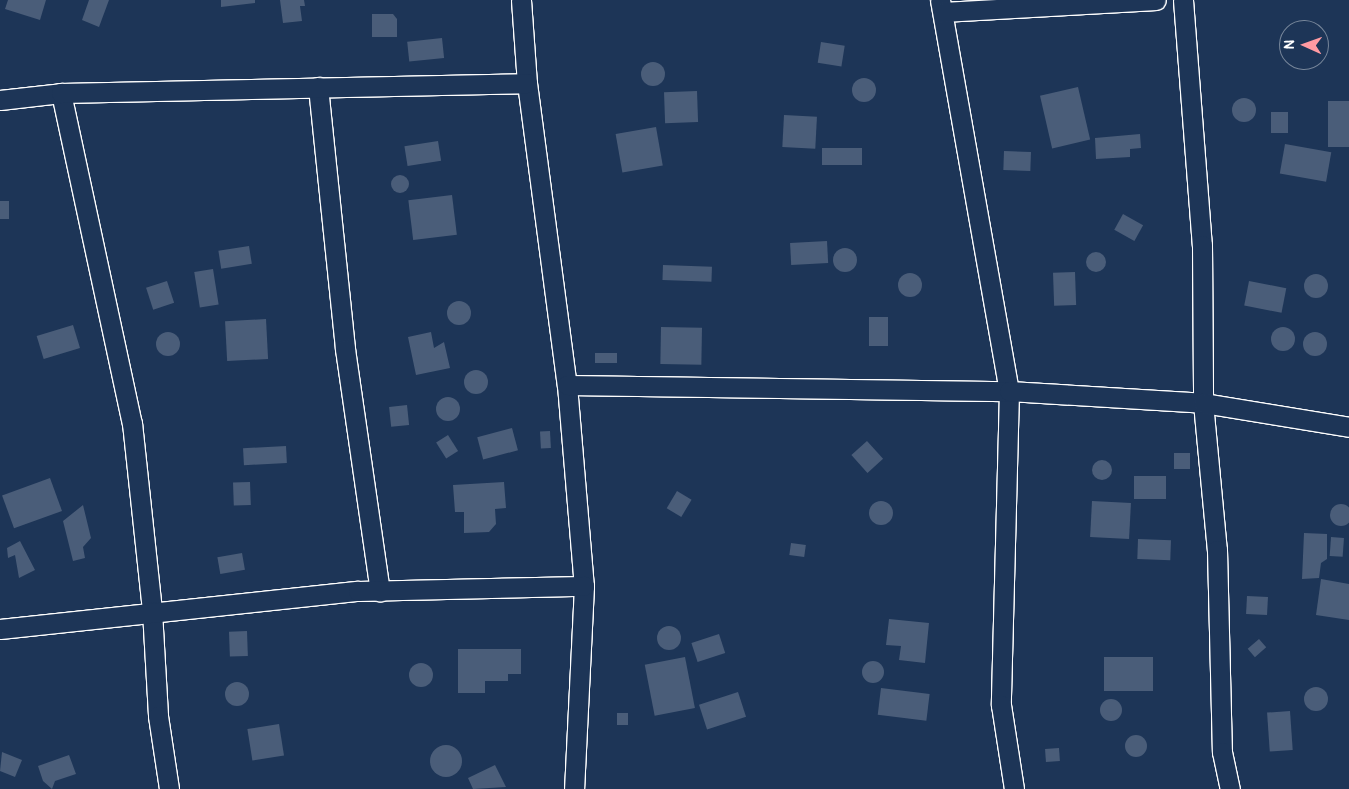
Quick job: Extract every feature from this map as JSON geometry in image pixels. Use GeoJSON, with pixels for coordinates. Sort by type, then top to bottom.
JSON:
{"type":"FeatureCollection","features":[{"type":"Feature","properties":{"kind":"street"},"geometry":{"type":"LineString","coordinates":[[520,0],[527,83],[567,385],[584,586],[574,789]]}},
{"type":"Feature","properties":{"kind":"street"},"geometry":{"type":"LineString","coordinates":[[1014,789],[1001,705],[1009,391],[942,6],[1156,0]]}},
{"type":"Feature","properties":{"kind":"street"},"geometry":{"type":"LineString","coordinates":[[1183,0],[1202,245],[1203,403],[1217,550],[1222,752],[1230,789]]}},
{"type":"Feature","properties":{"kind":"street"},"geometry":{"type":"LineString","coordinates":[[0,100],[60,92],[527,83]]}},
{"type":"Feature","properties":{"kind":"street"},"geometry":{"type":"LineString","coordinates":[[318,87],[345,349],[380,590]]}},
{"type":"Feature","properties":{"kind":"street"},"geometry":{"type":"LineString","coordinates":[[60,92],[132,424],[152,611],[158,716],[169,789]]}},
{"type":"Feature","properties":{"kind":"street"},"geometry":{"type":"LineString","coordinates":[[567,385],[1009,391],[1203,403],[1349,427]]}},
{"type":"Feature","properties":{"kind":"street"},"geometry":{"type":"LineString","coordinates":[[0,629],[152,611],[380,590],[584,586]]}},
{"type":"Feature","properties":{"kind":"building"},"geometry":{"type":"Polygon","coordinates":[[[8,0],[46,0],[40,20],[5,9],[8,0]]]}},
{"type":"Feature","properties":{"kind":"building"},"geometry":{"type":"Polygon","coordinates":[[[89,0],[109,0],[99,27],[82,20],[89,0]]]}},
{"type":"Feature","properties":{"kind":"building"},"geometry":{"type":"Polygon","coordinates":[[[221,0],[255,0],[255,3],[221,7],[221,0]]]}},
{"type":"Feature","properties":{"kind":"building"},"geometry":{"type":"Polygon","coordinates":[[[280,0],[304,0],[305,6],[300,6],[302,21],[283,23],[280,0]]]}},
{"type":"Feature","properties":{"kind":"building"},"geometry":{"type":"Polygon","coordinates":[[[372,14],[393,14],[397,19],[397,37],[372,37],[372,14]]]}},
{"type":"Feature","properties":{"kind":"building"},"geometry":{"type":"Polygon","coordinates":[[[442,38],[444,58],[409,62],[407,42],[442,38]]]}},
{"type":"Feature","properties":{"kind":"building"},"geometry":{"type":"Polygon","coordinates":[[[821,42],[845,46],[841,66],[818,63],[821,42]]]}},
{"type":"Feature","properties":{"kind":"building"},"geometry":{"type":"Polygon","coordinates":[[[653,62],[661,66],[665,74],[661,82],[653,86],[645,82],[641,74],[645,66],[653,62]]]}},
{"type":"Feature","properties":{"kind":"building"},"geometry":{"type":"Polygon","coordinates":[[[864,78],[872,82],[876,90],[872,98],[864,102],[856,98],[852,90],[856,82],[864,78]]]}},
{"type":"Feature","properties":{"kind":"building"},"geometry":{"type":"Polygon","coordinates":[[[1078,87],[1090,140],[1052,148],[1040,96],[1078,87]]]}},
{"type":"Feature","properties":{"kind":"building"},"geometry":{"type":"Polygon","coordinates":[[[697,91],[698,122],[665,123],[664,92],[697,91]]]}},
{"type":"Feature","properties":{"kind":"building"},"geometry":{"type":"Polygon","coordinates":[[[1244,98],[1252,102],[1256,110],[1252,118],[1244,122],[1236,118],[1232,110],[1236,102],[1244,98]]]}},
{"type":"Feature","properties":{"kind":"building"},"geometry":{"type":"Polygon","coordinates":[[[1328,101],[1349,101],[1349,147],[1328,147],[1328,101]]]}},
{"type":"Feature","properties":{"kind":"building"},"geometry":{"type":"Polygon","coordinates":[[[1271,112],[1288,112],[1288,133],[1271,133],[1271,112]]]}},
{"type":"Feature","properties":{"kind":"building"},"geometry":{"type":"Polygon","coordinates":[[[784,115],[817,117],[815,149],[782,147],[784,115]]]}},
{"type":"Feature","properties":{"kind":"building"},"geometry":{"type":"Polygon","coordinates":[[[656,127],[663,165],[622,173],[616,134],[656,127]]]}},
{"type":"Feature","properties":{"kind":"building"},"geometry":{"type":"Polygon","coordinates":[[[1140,134],[1141,148],[1130,149],[1130,157],[1096,159],[1095,138],[1140,134]]]}},
{"type":"Feature","properties":{"kind":"building"},"geometry":{"type":"Polygon","coordinates":[[[438,141],[441,161],[408,166],[404,146],[438,141]]]}},
{"type":"Feature","properties":{"kind":"building"},"geometry":{"type":"Polygon","coordinates":[[[1285,144],[1331,152],[1326,182],[1280,174],[1285,144]]]}},
{"type":"Feature","properties":{"kind":"building"},"geometry":{"type":"Polygon","coordinates":[[[822,148],[862,148],[862,165],[822,165],[822,148]]]}},
{"type":"Feature","properties":{"kind":"building"},"geometry":{"type":"Polygon","coordinates":[[[1004,151],[1031,152],[1030,171],[1003,170],[1004,151]]]}},
{"type":"Feature","properties":{"kind":"building"},"geometry":{"type":"Polygon","coordinates":[[[400,175],[406,178],[409,184],[406,190],[400,193],[394,190],[391,184],[394,178],[400,175]]]}},
{"type":"Feature","properties":{"kind":"building"},"geometry":{"type":"Polygon","coordinates":[[[452,195],[457,235],[413,240],[408,200],[452,195]]]}},
{"type":"Feature","properties":{"kind":"building"},"geometry":{"type":"Polygon","coordinates":[[[0,201],[9,201],[9,219],[0,219],[0,201]]]}},
{"type":"Feature","properties":{"kind":"building"},"geometry":{"type":"Polygon","coordinates":[[[1123,214],[1143,225],[1134,241],[1114,230],[1123,214]]]}},
{"type":"Feature","properties":{"kind":"building"},"geometry":{"type":"Polygon","coordinates":[[[827,241],[828,263],[791,265],[790,243],[827,241]]]}},
{"type":"Feature","properties":{"kind":"building"},"geometry":{"type":"Polygon","coordinates":[[[249,246],[252,264],[221,269],[218,251],[249,246]]]}},
{"type":"Feature","properties":{"kind":"building"},"geometry":{"type":"Polygon","coordinates":[[[845,248],[853,252],[857,260],[853,268],[845,272],[837,268],[833,260],[837,252],[845,248]]]}},
{"type":"Feature","properties":{"kind":"building"},"geometry":{"type":"Polygon","coordinates":[[[1096,252],[1103,255],[1106,262],[1103,269],[1096,272],[1089,269],[1086,262],[1089,255],[1096,252]]]}},
{"type":"Feature","properties":{"kind":"building"},"geometry":{"type":"Polygon","coordinates":[[[663,265],[712,267],[711,282],[662,280],[663,265]]]}},
{"type":"Feature","properties":{"kind":"building"},"geometry":{"type":"Polygon","coordinates":[[[213,269],[219,305],[200,308],[194,272],[213,269]]]}},
{"type":"Feature","properties":{"kind":"building"},"geometry":{"type":"Polygon","coordinates":[[[1075,272],[1076,305],[1054,306],[1053,273],[1075,272]]]}},
{"type":"Feature","properties":{"kind":"building"},"geometry":{"type":"Polygon","coordinates":[[[910,273],[918,277],[922,285],[918,293],[910,297],[902,293],[898,285],[902,277],[910,273]]]}},
{"type":"Feature","properties":{"kind":"building"},"geometry":{"type":"Polygon","coordinates":[[[1316,274],[1324,278],[1328,286],[1324,294],[1316,298],[1308,294],[1304,286],[1308,278],[1316,274]]]}},
{"type":"Feature","properties":{"kind":"building"},"geometry":{"type":"Polygon","coordinates":[[[167,281],[174,303],[153,310],[146,288],[167,281]]]}},
{"type":"Feature","properties":{"kind":"building"},"geometry":{"type":"Polygon","coordinates":[[[1249,281],[1286,288],[1282,313],[1244,306],[1249,281]]]}},
{"type":"Feature","properties":{"kind":"building"},"geometry":{"type":"Polygon","coordinates":[[[459,301],[467,305],[471,313],[467,321],[459,325],[451,321],[447,313],[451,305],[459,301]]]}},
{"type":"Feature","properties":{"kind":"building"},"geometry":{"type":"Polygon","coordinates":[[[869,317],[888,317],[888,346],[869,346],[869,317]]]}},
{"type":"Feature","properties":{"kind":"building"},"geometry":{"type":"Polygon","coordinates":[[[266,319],[268,359],[227,361],[225,321],[266,319]]]}},
{"type":"Feature","properties":{"kind":"building"},"geometry":{"type":"Polygon","coordinates":[[[73,325],[80,348],[44,359],[37,336],[73,325]]]}},
{"type":"Feature","properties":{"kind":"building"},"geometry":{"type":"Polygon","coordinates":[[[661,327],[702,328],[701,365],[660,364],[661,327]]]}},
{"type":"Feature","properties":{"kind":"building"},"geometry":{"type":"Polygon","coordinates":[[[1283,327],[1291,331],[1295,339],[1291,347],[1283,351],[1275,347],[1271,339],[1275,331],[1283,327]]]}},
{"type":"Feature","properties":{"kind":"building"},"geometry":{"type":"Polygon","coordinates":[[[168,332],[176,336],[180,344],[176,352],[168,356],[160,352],[156,344],[160,336],[168,332]]]}},
{"type":"Feature","properties":{"kind":"building"},"geometry":{"type":"Polygon","coordinates":[[[431,332],[434,348],[444,342],[450,368],[416,375],[408,337],[431,332]]]}},
{"type":"Feature","properties":{"kind":"building"},"geometry":{"type":"Polygon","coordinates":[[[1315,332],[1323,336],[1327,344],[1323,352],[1315,356],[1307,352],[1303,344],[1307,336],[1315,332]]]}},
{"type":"Feature","properties":{"kind":"building"},"geometry":{"type":"Polygon","coordinates":[[[595,353],[617,353],[617,363],[595,363],[595,353]]]}},
{"type":"Feature","properties":{"kind":"building"},"geometry":{"type":"Polygon","coordinates":[[[476,370],[484,374],[488,382],[484,390],[476,394],[468,390],[464,382],[468,374],[476,370]]]}},
{"type":"Feature","properties":{"kind":"building"},"geometry":{"type":"Polygon","coordinates":[[[448,397],[456,401],[460,409],[456,417],[448,421],[440,417],[436,409],[440,401],[448,397]]]}},
{"type":"Feature","properties":{"kind":"building"},"geometry":{"type":"Polygon","coordinates":[[[407,405],[409,425],[391,427],[389,407],[407,405]]]}},
{"type":"Feature","properties":{"kind":"building"},"geometry":{"type":"Polygon","coordinates":[[[512,428],[518,450],[483,460],[477,437],[512,428]]]}},
{"type":"Feature","properties":{"kind":"building"},"geometry":{"type":"Polygon","coordinates":[[[550,431],[551,448],[541,449],[540,432],[550,431]]]}},
{"type":"Feature","properties":{"kind":"building"},"geometry":{"type":"Polygon","coordinates":[[[448,435],[458,451],[446,459],[436,442],[448,435]]]}},
{"type":"Feature","properties":{"kind":"building"},"geometry":{"type":"Polygon","coordinates":[[[867,441],[883,459],[867,473],[851,455],[867,441]]]}},
{"type":"Feature","properties":{"kind":"building"},"geometry":{"type":"Polygon","coordinates":[[[286,446],[287,463],[244,465],[243,448],[286,446]]]}},
{"type":"Feature","properties":{"kind":"building"},"geometry":{"type":"Polygon","coordinates":[[[1174,453],[1190,453],[1190,469],[1174,469],[1174,453]]]}},
{"type":"Feature","properties":{"kind":"building"},"geometry":{"type":"Polygon","coordinates":[[[1102,460],[1109,463],[1112,470],[1109,477],[1102,480],[1095,477],[1092,470],[1095,463],[1102,460]]]}},
{"type":"Feature","properties":{"kind":"building"},"geometry":{"type":"Polygon","coordinates":[[[1134,476],[1166,476],[1166,499],[1134,499],[1134,476]]]}},
{"type":"Feature","properties":{"kind":"building"},"geometry":{"type":"Polygon","coordinates":[[[50,478],[62,511],[14,528],[2,495],[50,478]]]}},
{"type":"Feature","properties":{"kind":"building"},"geometry":{"type":"Polygon","coordinates":[[[250,482],[251,505],[234,506],[233,483],[250,482]]]}},
{"type":"Feature","properties":{"kind":"building"},"geometry":{"type":"Polygon","coordinates":[[[504,482],[506,508],[495,509],[496,524],[489,532],[464,533],[464,512],[455,512],[453,485],[504,482]]]}},
{"type":"Feature","properties":{"kind":"building"},"geometry":{"type":"Polygon","coordinates":[[[677,491],[692,500],[681,517],[667,508],[677,491]]]}},
{"type":"Feature","properties":{"kind":"building"},"geometry":{"type":"Polygon","coordinates":[[[881,501],[889,505],[893,513],[889,521],[881,525],[873,521],[869,513],[873,505],[881,501]]]}},
{"type":"Feature","properties":{"kind":"building"},"geometry":{"type":"Polygon","coordinates":[[[1092,501],[1131,503],[1129,539],[1090,537],[1092,501]]]}},
{"type":"Feature","properties":{"kind":"building"},"geometry":{"type":"Polygon","coordinates":[[[1341,504],[1349,507],[1352,515],[1349,523],[1341,526],[1333,523],[1330,515],[1333,507],[1341,504]]]}},
{"type":"Feature","properties":{"kind":"building"},"geometry":{"type":"Polygon","coordinates":[[[83,505],[91,538],[83,547],[85,558],[73,561],[63,521],[83,505]]]}},
{"type":"Feature","properties":{"kind":"building"},"geometry":{"type":"Polygon","coordinates":[[[1304,533],[1327,534],[1327,559],[1321,563],[1319,578],[1302,579],[1304,533]]]}},
{"type":"Feature","properties":{"kind":"building"},"geometry":{"type":"Polygon","coordinates":[[[1331,537],[1344,538],[1343,557],[1330,556],[1331,537]]]}},
{"type":"Feature","properties":{"kind":"building"},"geometry":{"type":"Polygon","coordinates":[[[1138,539],[1171,540],[1170,560],[1137,559],[1138,539]]]}},
{"type":"Feature","properties":{"kind":"building"},"geometry":{"type":"Polygon","coordinates":[[[20,541],[35,570],[19,578],[15,555],[8,558],[7,548],[20,541]]]}},
{"type":"Feature","properties":{"kind":"building"},"geometry":{"type":"Polygon","coordinates":[[[791,543],[806,545],[804,557],[789,555],[791,543]]]}},
{"type":"Feature","properties":{"kind":"building"},"geometry":{"type":"Polygon","coordinates":[[[242,553],[245,570],[220,574],[217,557],[242,553]]]}},
{"type":"Feature","properties":{"kind":"building"},"geometry":{"type":"Polygon","coordinates":[[[1321,579],[1349,584],[1349,620],[1316,615],[1321,579]]]}},
{"type":"Feature","properties":{"kind":"building"},"geometry":{"type":"Polygon","coordinates":[[[1247,596],[1268,597],[1267,615],[1246,614],[1247,596]]]}},
{"type":"Feature","properties":{"kind":"building"},"geometry":{"type":"Polygon","coordinates":[[[889,619],[929,623],[925,663],[899,660],[901,646],[886,645],[889,619]]]}},
{"type":"Feature","properties":{"kind":"building"},"geometry":{"type":"Polygon","coordinates":[[[669,626],[677,630],[681,638],[677,646],[669,650],[661,646],[657,638],[661,630],[669,626]]]}},
{"type":"Feature","properties":{"kind":"building"},"geometry":{"type":"Polygon","coordinates":[[[247,631],[248,656],[230,657],[229,632],[247,631]]]}},
{"type":"Feature","properties":{"kind":"building"},"geometry":{"type":"Polygon","coordinates":[[[719,634],[725,653],[698,662],[691,643],[719,634]]]}},
{"type":"Feature","properties":{"kind":"building"},"geometry":{"type":"Polygon","coordinates":[[[1259,639],[1266,647],[1255,657],[1248,649],[1259,639]]]}},
{"type":"Feature","properties":{"kind":"building"},"geometry":{"type":"Polygon","coordinates":[[[458,649],[521,649],[521,674],[508,674],[508,681],[485,681],[485,693],[458,693],[458,649]]]}},
{"type":"Feature","properties":{"kind":"building"},"geometry":{"type":"Polygon","coordinates":[[[685,657],[695,708],[655,716],[645,665],[685,657]]]}},
{"type":"Feature","properties":{"kind":"building"},"geometry":{"type":"Polygon","coordinates":[[[1104,657],[1153,657],[1153,691],[1104,691],[1104,657]]]}},
{"type":"Feature","properties":{"kind":"building"},"geometry":{"type":"Polygon","coordinates":[[[869,661],[877,661],[884,668],[884,676],[877,683],[869,683],[862,676],[862,668],[869,661]]]}},
{"type":"Feature","properties":{"kind":"building"},"geometry":{"type":"Polygon","coordinates":[[[421,663],[430,666],[433,675],[430,684],[421,687],[412,684],[409,675],[412,666],[421,663]]]}},
{"type":"Feature","properties":{"kind":"building"},"geometry":{"type":"Polygon","coordinates":[[[237,682],[245,686],[249,694],[245,702],[237,706],[229,702],[225,694],[229,686],[237,682]]]}},
{"type":"Feature","properties":{"kind":"building"},"geometry":{"type":"Polygon","coordinates":[[[1316,687],[1324,691],[1328,699],[1324,707],[1316,711],[1308,707],[1304,699],[1308,691],[1316,687]]]}},
{"type":"Feature","properties":{"kind":"building"},"geometry":{"type":"Polygon","coordinates":[[[881,688],[930,694],[926,721],[878,715],[881,688]]]}},
{"type":"Feature","properties":{"kind":"building"},"geometry":{"type":"Polygon","coordinates":[[[738,692],[746,717],[707,729],[699,705],[738,692]]]}},
{"type":"Feature","properties":{"kind":"building"},"geometry":{"type":"Polygon","coordinates":[[[1111,699],[1119,702],[1122,710],[1119,718],[1111,721],[1103,718],[1100,710],[1103,702],[1111,699]]]}},
{"type":"Feature","properties":{"kind":"building"},"geometry":{"type":"Polygon","coordinates":[[[1290,711],[1293,750],[1270,752],[1267,713],[1290,711]]]}},
{"type":"Feature","properties":{"kind":"building"},"geometry":{"type":"Polygon","coordinates":[[[617,713],[628,713],[628,725],[617,725],[617,713]]]}},
{"type":"Feature","properties":{"kind":"building"},"geometry":{"type":"Polygon","coordinates":[[[279,724],[284,756],[252,761],[247,729],[279,724]]]}},
{"type":"Feature","properties":{"kind":"building"},"geometry":{"type":"Polygon","coordinates":[[[1132,735],[1140,735],[1147,742],[1147,750],[1140,757],[1132,757],[1125,750],[1125,742],[1132,735]]]}},
{"type":"Feature","properties":{"kind":"building"},"geometry":{"type":"Polygon","coordinates":[[[446,745],[452,746],[457,750],[461,755],[461,767],[457,772],[452,776],[446,777],[440,776],[435,772],[431,767],[430,761],[431,755],[435,750],[440,746],[446,745]]]}},
{"type":"Feature","properties":{"kind":"building"},"geometry":{"type":"Polygon","coordinates":[[[1059,748],[1060,761],[1046,762],[1045,749],[1059,748]]]}},
{"type":"Feature","properties":{"kind":"building"},"geometry":{"type":"Polygon","coordinates":[[[2,752],[22,760],[15,777],[0,771],[2,752]]]}},
{"type":"Feature","properties":{"kind":"building"},"geometry":{"type":"Polygon","coordinates":[[[69,755],[76,774],[55,781],[52,789],[43,781],[38,766],[69,755]]]}},
{"type":"Feature","properties":{"kind":"building"},"geometry":{"type":"Polygon","coordinates":[[[495,765],[506,787],[473,789],[468,778],[495,765]]]}}]}
